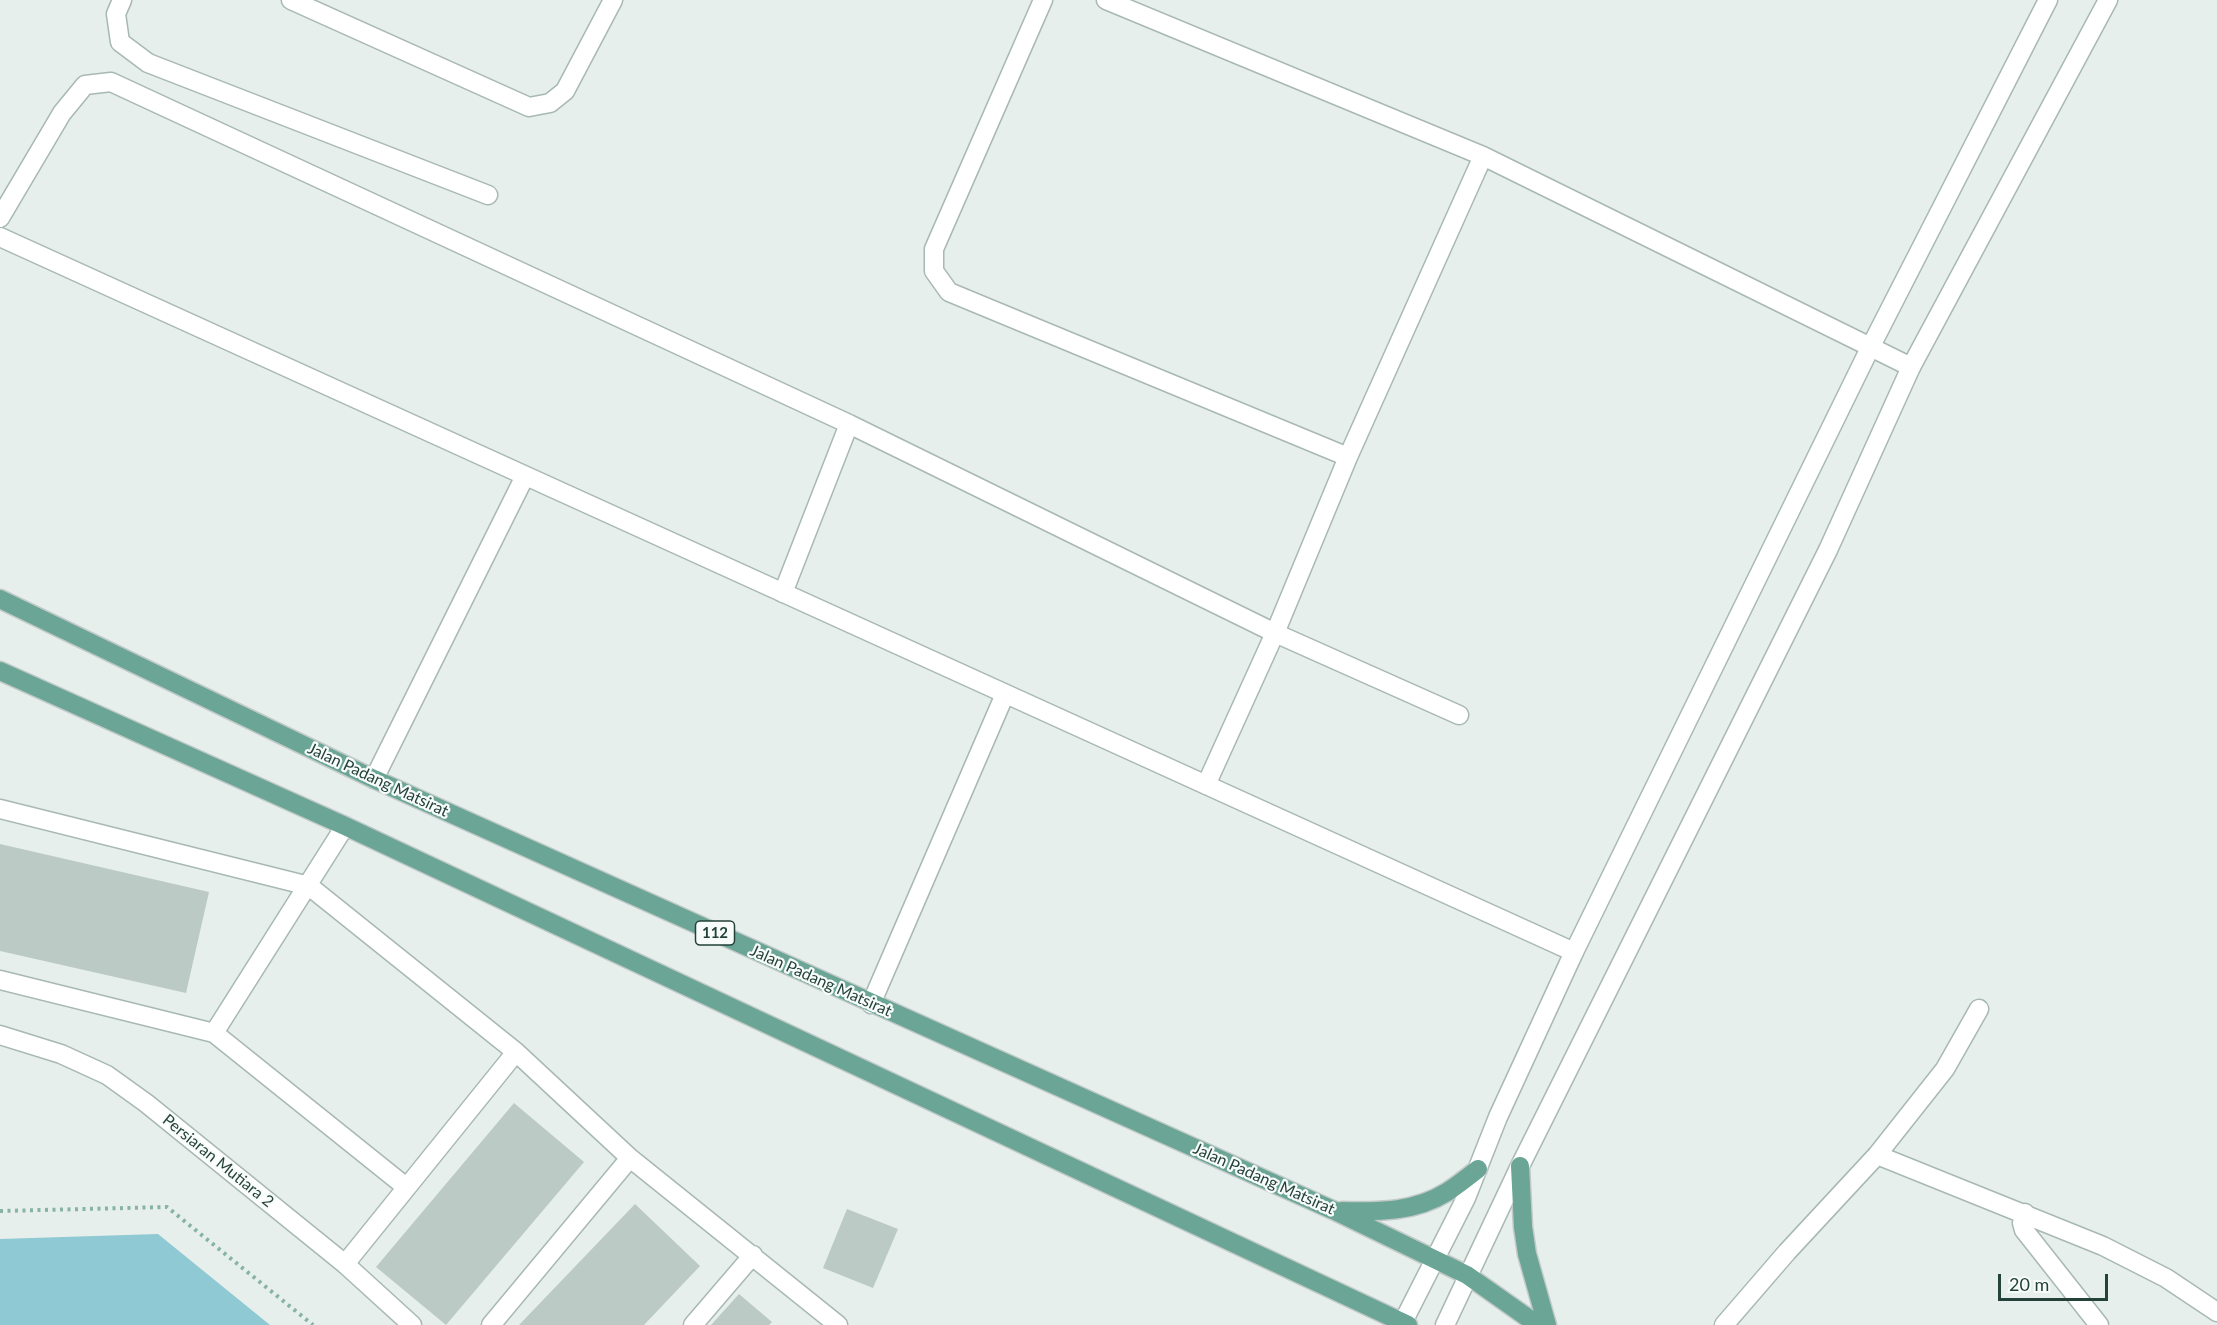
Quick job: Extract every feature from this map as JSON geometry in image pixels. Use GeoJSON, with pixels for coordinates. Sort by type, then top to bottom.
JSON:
{"type":"FeatureCollection","features":[{"type":"Feature","properties":{"kind":"main road","name":"Jalan Padang Matsirat"},"geometry":{"type":"LineString","coordinates":[[0,598],[374,779],[871,1004],[1335,1210],[1467,1275],[1538,1325]]}},
{"type":"Feature","properties":{"kind":"main road"},"geometry":{"type":"LineString","coordinates":[[0,671],[345,826],[1405,1324]]}},
{"type":"Feature","properties":{"kind":"main road"},"geometry":{"type":"LineString","coordinates":[[1520,1166],[1523,1227],[1527,1254],[1547,1325]]}},
{"type":"Feature","properties":{"kind":"main road"},"geometry":{"type":"LineString","coordinates":[[1335,1210],[1385,1212],[1417,1206],[1447,1192],[1478,1169]]}},
{"type":"Feature","properties":{"kind":"street"},"geometry":{"type":"LineString","coordinates":[[122,0],[116,14],[120,42],[148,63],[488,195]]}},
{"type":"Feature","properties":{"kind":"street"},"geometry":{"type":"LineString","coordinates":[[291,0],[529,107],[550,103],[565,91],[613,0]]}},
{"type":"Feature","properties":{"kind":"street"},"geometry":{"type":"LineString","coordinates":[[1043,0],[934,249],[934,271],[949,292],[1348,457]]}},
{"type":"Feature","properties":{"kind":"street"},"geometry":{"type":"LineString","coordinates":[[1106,0],[1483,156],[1911,367]]}},
{"type":"Feature","properties":{"kind":"street"},"geometry":{"type":"LineString","coordinates":[[1405,1324],[1434,1258],[1466,1198],[1498,1117],[1574,952],[1870,348],[2048,0]]}},
{"type":"Feature","properties":{"kind":"street"},"geometry":{"type":"LineString","coordinates":[[1445,1325],[1520,1166],[1828,550],[1911,367],[2108,0]]}},
{"type":"Feature","properties":{"kind":"street"},"geometry":{"type":"LineString","coordinates":[[0,218],[62,113],[85,85],[111,82],[849,424],[1275,633],[1459,715]]}},
{"type":"Feature","properties":{"kind":"street"},"geometry":{"type":"LineString","coordinates":[[1206,785],[1275,633],[1348,457],[1483,156]]}},
{"type":"Feature","properties":{"kind":"street"},"geometry":{"type":"LineString","coordinates":[[0,237],[1574,952]]}},
{"type":"Feature","properties":{"kind":"street"},"geometry":{"type":"LineString","coordinates":[[783,593],[849,424]]}},
{"type":"Feature","properties":{"kind":"street"},"geometry":{"type":"LineString","coordinates":[[374,779],[525,476]]}},
{"type":"Feature","properties":{"kind":"street"},"geometry":{"type":"LineString","coordinates":[[871,1004],[1005,694]]}},
{"type":"Feature","properties":{"kind":"street"},"geometry":{"type":"LineString","coordinates":[[0,809],[309,886],[516,1052],[630,1158],[838,1325]]}},
{"type":"Feature","properties":{"kind":"street"},"geometry":{"type":"LineString","coordinates":[[214,1033],[345,826]]}},
{"type":"Feature","properties":{"kind":"street"},"geometry":{"type":"LineString","coordinates":[[0,980],[214,1033],[406,1187]]}},
{"type":"Feature","properties":{"kind":"street"},"geometry":{"type":"LineString","coordinates":[[1724,1325],[1786,1252],[1877,1155],[1896,1128],[1946,1069],[1979,1009]]}},
{"type":"Feature","properties":{"kind":"street","name":"Persiaran Mutiara 2"},"geometry":{"type":"LineString","coordinates":[[0,1035],[61,1054],[107,1075],[146,1103],[345,1264],[412,1325]]}},
{"type":"Feature","properties":{"kind":"street"},"geometry":{"type":"LineString","coordinates":[[345,1264],[516,1052]]}},
{"type":"Feature","properties":{"kind":"street"},"geometry":{"type":"LineString","coordinates":[[1877,1155],[2103,1246],[2155,1273],[2217,1312]]}},
{"type":"Feature","properties":{"kind":"street"},"geometry":{"type":"LineString","coordinates":[[491,1325],[630,1158]]}},
{"type":"Feature","properties":{"kind":"street"},"geometry":{"type":"LineString","coordinates":[[2025,1213],[2022,1223],[2024,1230],[2098,1325]]}},
{"type":"Feature","properties":{"kind":"street"},"geometry":{"type":"LineString","coordinates":[[693,1325],[753,1255]]}},
{"type":"Feature","properties":{"kind":"path"},"geometry":{"type":"LineString","coordinates":[[0,1211],[167,1207],[313,1325]]}},
{"type":"Feature","properties":{"kind":"water"},"geometry":{"type":"Polygon","coordinates":[[[158,1234],[270,1325],[0,1325],[0,1239],[158,1234]]]}},
{"type":"Feature","properties":{"kind":"building"},"geometry":{"type":"Polygon","coordinates":[[[0,844],[209,892],[186,993],[0,951],[0,844]]]}},
{"type":"Feature","properties":{"kind":"building"},"geometry":{"type":"Polygon","coordinates":[[[514,1103],[584,1162],[446,1325],[376,1267],[514,1103]]]}},
{"type":"Feature","properties":{"kind":"building"},"geometry":{"type":"Polygon","coordinates":[[[635,1204],[700,1266],[644,1325],[519,1325],[635,1204]]]}},
{"type":"Feature","properties":{"kind":"building"},"geometry":{"type":"Polygon","coordinates":[[[847,1209],[898,1229],[873,1288],[823,1268],[847,1209]]]}},
{"type":"Feature","properties":{"kind":"building"},"geometry":{"type":"Polygon","coordinates":[[[739,1294],[772,1322],[769,1325],[711,1325],[739,1294]]]}}]}
